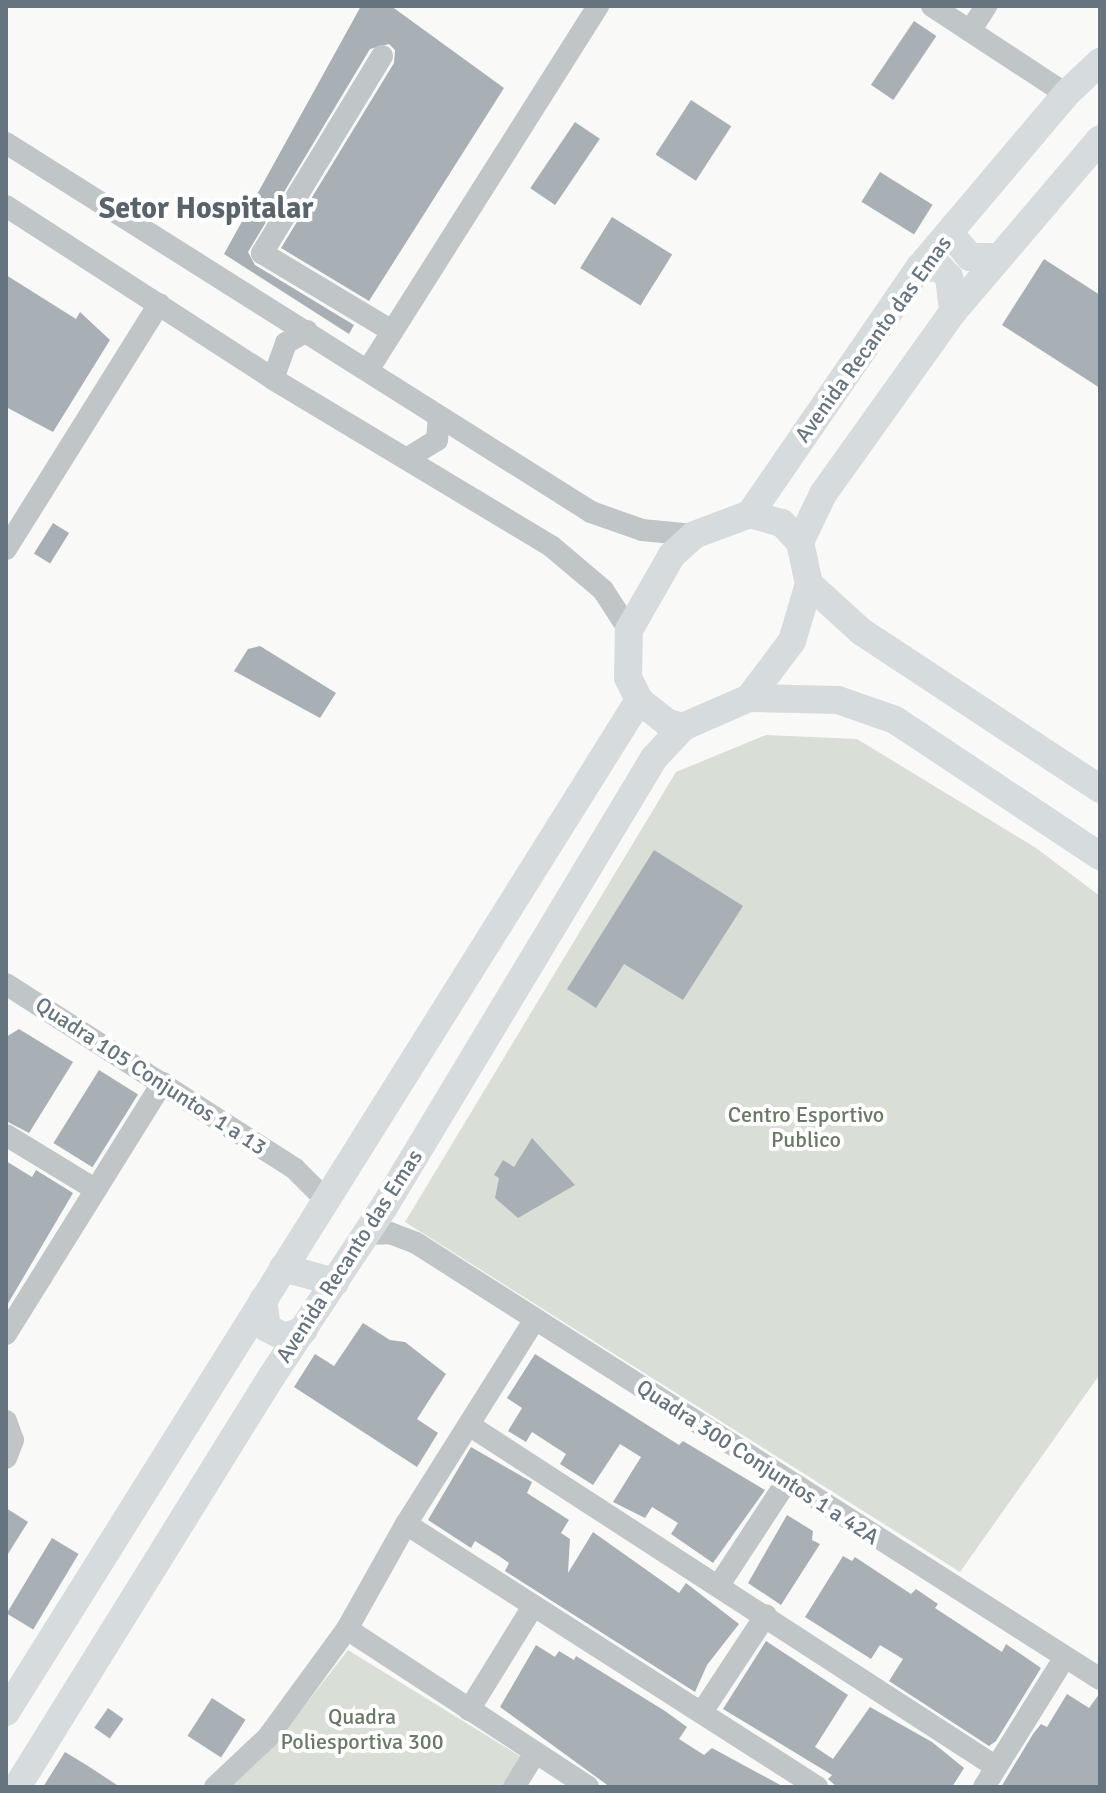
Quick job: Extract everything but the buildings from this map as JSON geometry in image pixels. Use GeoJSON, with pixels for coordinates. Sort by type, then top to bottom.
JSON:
{"type":"FeatureCollection","features":[{"type":"Feature","properties":{"kind":"main road","name":"Avenida Recanto das Emas"},"geometry":{"type":"LineString","coordinates":[[750,514],[920,267],[1066,94],[1100,62]]}},
{"type":"Feature","properties":{"kind":"main road"},"geometry":{"type":"LineString","coordinates":[[800,542],[823,494],[953,312],[1100,139]]}},
{"type":"Feature","properties":{"kind":"main road"},"geometry":{"type":"LineString","coordinates":[[953,228],[954,238],[970,257],[998,257]]}},
{"type":"Feature","properties":{"kind":"main road"},"geometry":{"type":"LineString","coordinates":[[920,267],[940,268],[949,277],[953,312]]}},
{"type":"Feature","properties":{"kind":"main road"},"geometry":{"type":"LineString","coordinates":[[749,698],[792,641],[809,584],[800,542],[782,523],[750,514],[694,535],[654,579],[629,630],[628,677],[639,700],[683,727],[749,698],[838,700],[895,720],[1100,856]]}},
{"type":"Feature","properties":{"kind":"main road"},"geometry":{"type":"LineString","coordinates":[[809,584],[862,632],[1100,789]]}},
{"type":"Feature","properties":{"kind":"main road"},"geometry":{"type":"LineString","coordinates":[[6,1712],[231,1346],[263,1300],[639,700]]}},
{"type":"Feature","properties":{"kind":"main road","name":"Avenida Recanto das Emas"},"geometry":{"type":"LineString","coordinates":[[17,1787],[272,1376],[384,1207],[654,758],[683,727]]}},
{"type":"Feature","properties":{"kind":"main road"},"geometry":{"type":"LineString","coordinates":[[283,1268],[335,1282]]}},
{"type":"Feature","properties":{"kind":"main road"},"geometry":{"type":"LineString","coordinates":[[263,1300],[267,1328],[285,1337],[304,1330]]}},
{"type":"Feature","properties":{"kind":"main road"},"geometry":{"type":"LineString","coordinates":[[231,1346],[243,1344],[264,1354],[272,1376]]}},
{"type":"Feature","properties":{"kind":"street"},"geometry":{"type":"LineString","coordinates":[[368,370],[598,6]]}},
{"type":"Feature","properties":{"kind":"street"},"geometry":{"type":"LineString","coordinates":[[932,6],[1066,94]]}},
{"type":"Feature","properties":{"kind":"street"},"geometry":{"type":"LineString","coordinates":[[970,31],[986,6]]}},
{"type":"Feature","properties":{"kind":"street"},"geometry":{"type":"LineString","coordinates":[[382,56],[262,253],[392,331]]}},
{"type":"Feature","properties":{"kind":"street"},"geometry":{"type":"LineString","coordinates":[[6,143],[591,512],[642,530],[694,535]]}},
{"type":"Feature","properties":{"kind":"street"},"geometry":{"type":"LineString","coordinates":[[6,206],[273,379],[408,458],[576,563],[603,590],[629,630]]}},
{"type":"Feature","properties":{"kind":"street"},"geometry":{"type":"LineString","coordinates":[[6,549],[159,304]]}},
{"type":"Feature","properties":{"kind":"street"},"geometry":{"type":"LineString","coordinates":[[273,379],[286,343],[307,331]]}},
{"type":"Feature","properties":{"kind":"street"},"geometry":{"type":"LineString","coordinates":[[408,458],[437,440],[439,417]]}},
{"type":"Feature","properties":{"kind":"street","name":"Quadra 105 Conjuntos 1 a 13"},"geometry":{"type":"LineString","coordinates":[[6,984],[330,1191]]}},
{"type":"Feature","properties":{"kind":"street"},"geometry":{"type":"LineString","coordinates":[[6,1334],[162,1083]]}},
{"type":"Feature","properties":{"kind":"street"},"geometry":{"type":"LineString","coordinates":[[6,1135],[96,1190]]}},
{"type":"Feature","properties":{"kind":"street","name":"Quadra 300 Conjuntos 1 a 42A"},"geometry":{"type":"LineString","coordinates":[[384,1207],[416,1243]]}},
{"type":"Feature","properties":{"kind":"street","name":"Quadra 300 Conjuntos 1 a 42A"},"geometry":{"type":"LineString","coordinates":[[366,1234],[390,1233],[416,1243],[1100,1679]]}},
{"type":"Feature","properties":{"kind":"street"},"geometry":{"type":"LineString","coordinates":[[215,1787],[268,1737],[347,1629],[406,1524],[535,1319]]}},
{"type":"Feature","properties":{"kind":"street"},"geometry":{"type":"LineString","coordinates":[[6,1421],[13,1440],[6,1458]]}},
{"type":"Feature","properties":{"kind":"street"},"geometry":{"type":"LineString","coordinates":[[469,1425],[996,1767]]}},
{"type":"Feature","properties":{"kind":"street"},"geometry":{"type":"LineString","coordinates":[[719,1585],[787,1481]]}},
{"type":"Feature","properties":{"kind":"street"},"geometry":{"type":"LineString","coordinates":[[406,1524],[532,1608],[817,1787]]}},
{"type":"Feature","properties":{"kind":"street"},"geometry":{"type":"LineString","coordinates":[[469,1710],[532,1608]]}},
{"type":"Feature","properties":{"kind":"street"},"geometry":{"type":"LineString","coordinates":[[702,1712],[766,1615]]}},
{"type":"Feature","properties":{"kind":"street"},"geometry":{"type":"LineString","coordinates":[[347,1629],[588,1787]]}},
{"type":"Feature","properties":{"kind":"street"},"geometry":{"type":"LineString","coordinates":[[984,1787],[1065,1657]]}},
{"type":"Feature","properties":{"kind":"street"},"geometry":{"type":"LineString","coordinates":[[514,1787],[535,1754]]}},
{"type":"Feature","properties":{"kind":"green space","name":"Centro Esportivo Publico"},"geometry":{"type":"Polygon","coordinates":[[[766,735],[857,739],[1036,848],[1100,896],[1100,1374],[960,1572],[405,1222],[676,772],[766,735]]]}},
{"type":"Feature","properties":{"kind":"green space","name":"Quadra Poliesportiva 300"},"geometry":{"type":"Polygon","coordinates":[[[348,1650],[523,1758],[504,1787],[227,1787],[277,1741],[348,1650]]]}},
{"type":"Feature","properties":{"kind":"district","name":"Setor Hospitalar"},"geometry":{"type":"Point","coordinates":[206,209]}}]}
